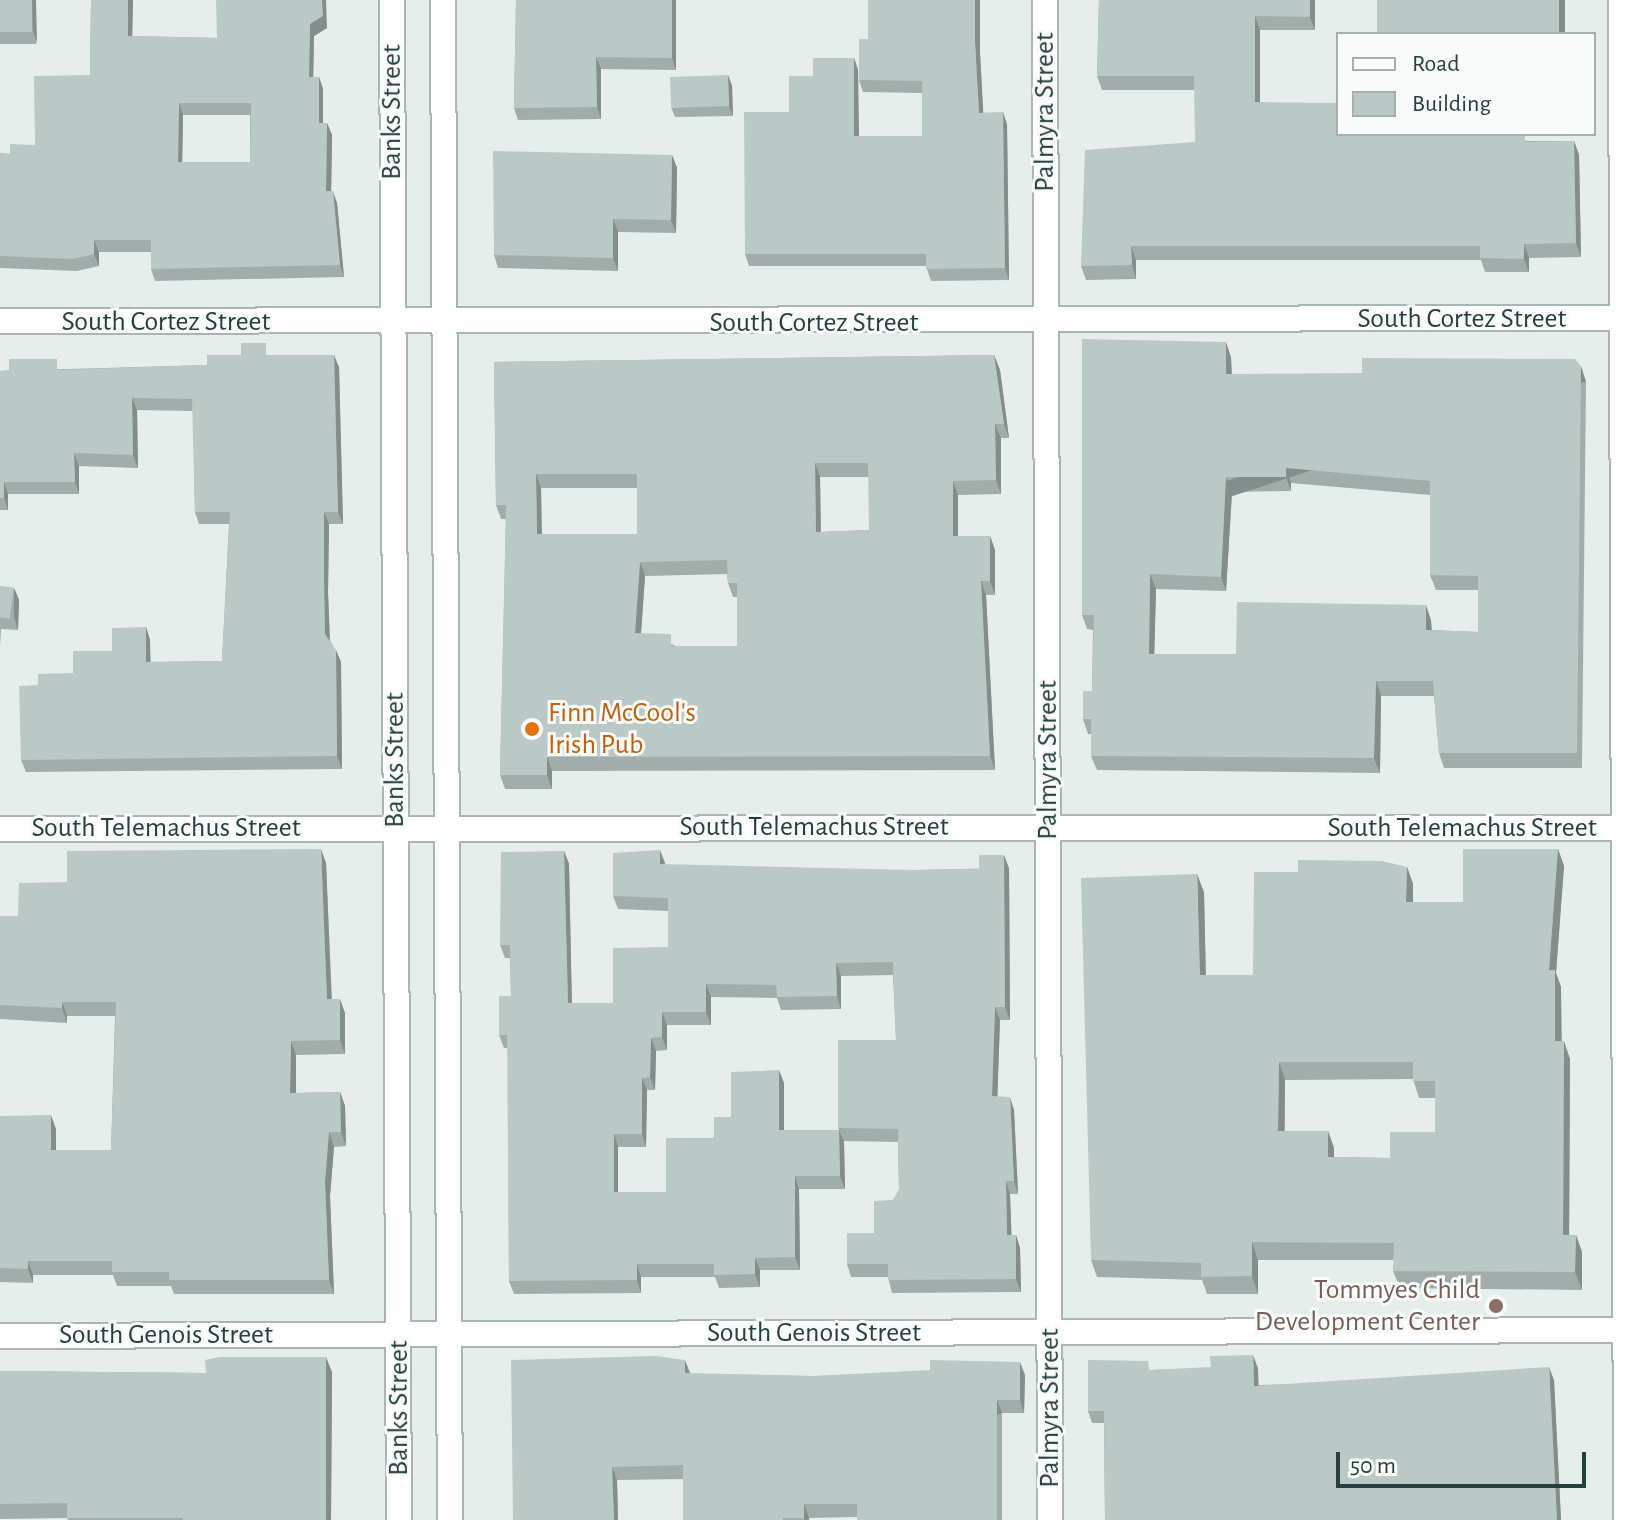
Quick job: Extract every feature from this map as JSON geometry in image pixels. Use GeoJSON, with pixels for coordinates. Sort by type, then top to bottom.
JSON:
{"type":"FeatureCollection","features":[{"type":"Feature","properties":{"kind":"street","name":"Banks Street"},"geometry":{"type":"LineString","coordinates":[[392,0],[399,1520]]}},
{"type":"Feature","properties":{"kind":"street","name":"Banks Street"},"geometry":{"type":"LineString","coordinates":[[443,0],[450,1520]]}},
{"type":"Feature","properties":{"kind":"street","name":"Palmyra Street"},"geometry":{"type":"LineString","coordinates":[[1045,0],[1050,1520]]}},
{"type":"Feature","properties":{"kind":"street"},"geometry":{"type":"LineString","coordinates":[[1621,0],[1625,318],[1626,1520]]}},
{"type":"Feature","properties":{"kind":"street","name":"South Cortez Street"},"geometry":{"type":"LineString","coordinates":[[0,321],[443,325],[1625,318]]}},
{"type":"Feature","properties":{"kind":"street","name":"South Telemachus Street"},"geometry":{"type":"LineString","coordinates":[[0,829],[396,826],[1626,828]]}},
{"type":"Feature","properties":{"kind":"street","name":"South Genois Street"},"geometry":{"type":"LineString","coordinates":[[0,1336],[1627,1330]]}},
{"type":"Feature","properties":{"kind":"building"},"geometry":{"type":"Polygon","coordinates":[[[0,0],[32,0],[32,32],[0,32],[0,0]]]}},
{"type":"Feature","properties":{"kind":"building"},"geometry":{"type":"Polygon","coordinates":[[[91,0],[128,0],[128,36],[217,38],[216,0],[322,0],[323,16],[310,24],[309,77],[319,77],[319,123],[327,123],[326,191],[333,191],[340,265],[151,269],[151,240],[94,240],[94,254],[73,259],[0,256],[0,153],[10,154],[10,144],[35,145],[34,76],[90,75],[91,0]],[[179,103],[178,162],[250,162],[251,103],[179,103]]]}},
{"type":"Feature","properties":{"kind":"building"},"geometry":{"type":"Polygon","coordinates":[[[516,0],[672,0],[672,58],[596,57],[597,107],[514,108],[516,0]]]}},
{"type":"Feature","properties":{"kind":"building"},"geometry":{"type":"Polygon","coordinates":[[[868,0],[975,0],[979,113],[1003,112],[1005,268],[926,269],[926,254],[745,254],[744,112],[789,112],[789,76],[813,76],[813,58],[854,58],[854,136],[922,136],[922,81],[859,80],[859,39],[868,39],[868,0]]]}},
{"type":"Feature","properties":{"kind":"building"},"geometry":{"type":"Polygon","coordinates":[[[1099,0],[1310,0],[1310,17],[1255,16],[1255,102],[1336,103],[1336,136],[1525,136],[1525,142],[1574,141],[1576,243],[1524,244],[1524,259],[1480,258],[1480,246],[1131,246],[1132,265],[1081,266],[1085,150],[1195,142],[1194,76],[1097,76],[1099,0]]]}},
{"type":"Feature","properties":{"kind":"building"},"geometry":{"type":"Polygon","coordinates":[[[1377,0],[1559,0],[1559,32],[1377,32],[1377,0]]]}},
{"type":"Feature","properties":{"kind":"building"},"geometry":{"type":"Polygon","coordinates":[[[728,75],[729,106],[671,108],[670,77],[728,75]]]}},
{"type":"Feature","properties":{"kind":"building"},"geometry":{"type":"Polygon","coordinates":[[[493,151],[672,155],[671,220],[613,219],[613,258],[494,255],[493,151]]]}},
{"type":"Feature","properties":{"kind":"building"},"geometry":{"type":"Polygon","coordinates":[[[1082,339],[1226,342],[1226,374],[1362,373],[1362,358],[1575,359],[1581,366],[1577,753],[1439,753],[1433,681],[1376,681],[1374,758],[1091,756],[1091,719],[1083,719],[1083,691],[1092,691],[1094,615],[1082,615],[1082,339]],[[1286,468],[1286,477],[1226,477],[1221,577],[1150,574],[1149,654],[1236,654],[1237,602],[1426,605],[1426,630],[1478,632],[1478,576],[1430,575],[1430,481],[1286,468]]]}},
{"type":"Feature","properties":{"kind":"building"},"geometry":{"type":"Polygon","coordinates":[[[241,343],[266,343],[266,355],[334,355],[338,512],[324,512],[324,580],[325,634],[336,650],[337,756],[21,760],[19,686],[38,685],[38,674],[73,673],[73,651],[112,651],[112,628],[146,627],[146,662],[222,661],[230,512],[195,512],[192,399],[132,398],[133,455],[74,453],[75,482],[4,482],[4,498],[0,498],[0,371],[9,370],[9,359],[57,359],[57,370],[207,365],[207,355],[241,355],[241,343]]]}},
{"type":"Feature","properties":{"kind":"building"},"geometry":{"type":"Polygon","coordinates":[[[994,355],[1004,424],[995,424],[996,480],[953,481],[953,536],[990,536],[990,581],[981,581],[990,756],[547,757],[547,775],[500,775],[506,505],[496,505],[494,362],[994,355]],[[815,463],[816,532],[869,530],[868,463],[815,463]],[[536,474],[537,534],[637,534],[637,474],[536,474]],[[727,560],[640,562],[635,633],[671,634],[671,646],[737,646],[737,583],[728,583],[727,560]]]}},
{"type":"Feature","properties":{"kind":"building"},"geometry":{"type":"Polygon","coordinates":[[[0,586],[14,588],[10,619],[0,617],[0,586]]]}},
{"type":"Feature","properties":{"kind":"building"},"geometry":{"type":"Polygon","coordinates":[[[321,849],[327,999],[340,999],[340,1040],[291,1041],[290,1093],[340,1092],[341,1132],[329,1132],[325,1182],[329,1280],[169,1280],[169,1272],[112,1272],[112,1261],[28,1261],[28,1269],[0,1268],[0,1116],[51,1115],[51,1150],[111,1150],[116,1002],[62,1002],[62,1008],[0,1005],[0,916],[18,916],[19,883],[67,882],[67,851],[321,849]]]}},
{"type":"Feature","properties":{"kind":"building"},"geometry":{"type":"Polygon","coordinates":[[[1463,849],[1558,849],[1549,970],[1555,970],[1555,1041],[1564,1041],[1563,1235],[1576,1235],[1575,1272],[1393,1271],[1394,1243],[1252,1242],[1252,1276],[1201,1277],[1201,1263],[1091,1260],[1081,878],[1197,874],[1200,975],[1253,975],[1254,872],[1298,872],[1298,860],[1382,861],[1407,867],[1406,902],[1463,902],[1463,849]],[[1279,1062],[1278,1131],[1328,1131],[1328,1157],[1390,1158],[1390,1132],[1435,1132],[1435,1081],[1413,1081],[1413,1062],[1279,1062]]]}},
{"type":"Feature","properties":{"kind":"building"},"geometry":{"type":"Polygon","coordinates":[[[660,850],[660,864],[914,870],[979,869],[979,855],[1004,855],[1005,1007],[995,1007],[992,1096],[1010,1097],[1014,1181],[1006,1181],[1007,1235],[1016,1235],[1016,1279],[888,1280],[888,1264],[847,1264],[847,1233],[874,1233],[874,1201],[893,1200],[899,1190],[898,1129],[838,1128],[838,1040],[896,1040],[893,962],[836,963],[837,996],[777,997],[776,985],[706,984],[706,1012],[662,1012],[662,1037],[651,1038],[650,1077],[642,1078],[642,1134],[614,1134],[614,1192],[666,1192],[666,1138],[714,1138],[714,1117],[731,1117],[731,1072],[779,1070],[779,1130],[839,1130],[840,1176],[795,1176],[795,1257],[755,1258],[755,1274],[714,1275],[714,1264],[637,1264],[637,1280],[509,1281],[507,1035],[499,1035],[499,996],[511,996],[510,945],[500,945],[501,852],[564,851],[568,1003],[613,1003],[613,948],[668,947],[668,898],[613,896],[613,853],[660,850]]]}},
{"type":"Feature","properties":{"kind":"building"},"geometry":{"type":"Polygon","coordinates":[[[1253,1355],[1254,1386],[1549,1367],[1557,1520],[1105,1520],[1104,1411],[1088,1411],[1088,1360],[1148,1361],[1149,1370],[1211,1367],[1210,1356],[1253,1355]]]}},
{"type":"Feature","properties":{"kind":"building"},"geometry":{"type":"Polygon","coordinates":[[[656,1356],[685,1360],[685,1373],[812,1376],[930,1370],[930,1360],[1020,1362],[1020,1400],[997,1400],[997,1520],[857,1520],[857,1504],[804,1504],[804,1518],[683,1520],[683,1465],[612,1467],[614,1520],[513,1520],[511,1360],[656,1356]]]}},
{"type":"Feature","properties":{"kind":"building"},"geometry":{"type":"Polygon","coordinates":[[[219,1357],[326,1357],[326,1520],[67,1518],[67,1503],[0,1504],[0,1371],[206,1373],[205,1360],[219,1357]]]}},
{"type":"Feature","properties":{"kind":"place","name":"Finn McCool's Irish Pub"},"geometry":{"type":"Point","coordinates":[532,729]}},
{"type":"Feature","properties":{"kind":"place","name":"Tommyes Child Development Center"},"geometry":{"type":"Point","coordinates":[1496,1306]}}]}
